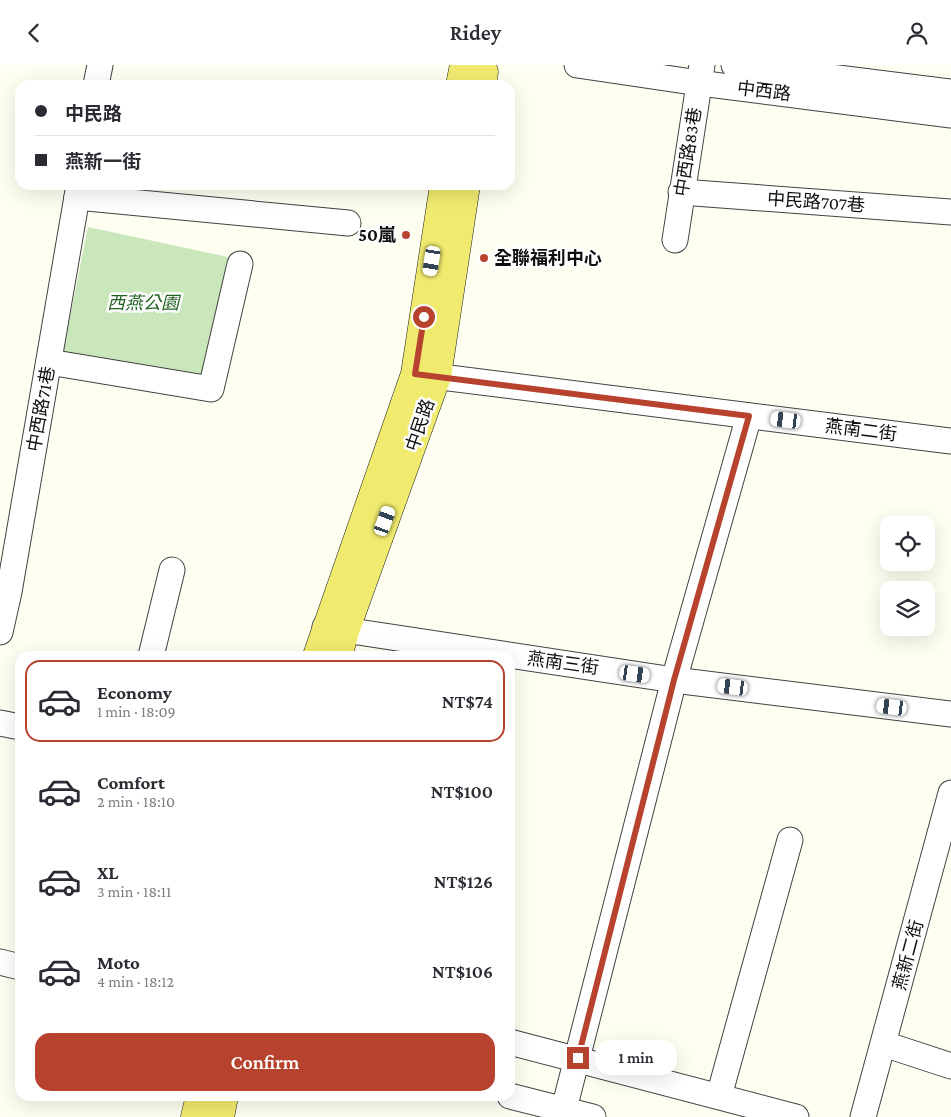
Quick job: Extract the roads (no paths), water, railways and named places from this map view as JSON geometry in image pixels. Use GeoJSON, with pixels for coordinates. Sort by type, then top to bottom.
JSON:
{"type":"FeatureCollection","features":[{"type":"Feature","properties":{"kind":"main road"},"geometry":{"type":"LineString","coordinates":[[461,80],[464,65]]}},
{"type":"Feature","properties":{"kind":"main road"},"geometry":{"type":"LineString","coordinates":[[481,65],[484,72],[483,80]]}},
{"type":"Feature","properties":{"kind":"main road","name":"中民路"},"geometry":{"type":"LineString","coordinates":[[426,375],[444,190]]}},
{"type":"Feature","properties":{"kind":"main road","name":"中民路"},"geometry":{"type":"LineString","coordinates":[[322,651],[336,638],[426,375],[465,190]]}},
{"type":"Feature","properties":{"kind":"main road"},"geometry":{"type":"LineString","coordinates":[[195,1117],[199,1101]]}},
{"type":"Feature","properties":{"kind":"main road"},"geometry":{"type":"LineString","coordinates":[[220,1117],[223,1101]]}},
{"type":"Feature","properties":{"kind":"street"},"geometry":{"type":"LineString","coordinates":[[97,80],[100,65]]}},
{"type":"Feature","properties":{"kind":"street","name":"中西路"},"geometry":{"type":"LineString","coordinates":[[577,65],[886,85],[951,115]]}},
{"type":"Feature","properties":{"kind":"street","name":"中西路"},"geometry":{"type":"LineString","coordinates":[[734,65],[951,92]]}},
{"type":"Feature","properties":{"kind":"street","name":"中西路83巷"},"geometry":{"type":"LineString","coordinates":[[676,240],[681,192],[700,74]]}},
{"type":"Feature","properties":{"kind":"street"},"geometry":{"type":"LineString","coordinates":[[78,191],[348,223]]}},
{"type":"Feature","properties":{"kind":"street","name":"中西路71巷"},"geometry":{"type":"LineString","coordinates":[[0,632],[5,591],[49,362],[78,191]]}},
{"type":"Feature","properties":{"kind":"street","name":"中民路707巷"},"geometry":{"type":"LineString","coordinates":[[681,192],[951,212]]}},
{"type":"Feature","properties":{"kind":"street"},"geometry":{"type":"LineString","coordinates":[[49,362],[211,389],[240,264]]}},
{"type":"Feature","properties":{"kind":"street","name":"燕南二街"},"geometry":{"type":"LineString","coordinates":[[426,375],[951,441]]}},
{"type":"Feature","properties":{"kind":"street"},"geometry":{"type":"LineString","coordinates":[[564,1109],[674,680],[749,416]]}},
{"type":"Feature","properties":{"kind":"street"},"geometry":{"type":"LineString","coordinates":[[153,651],[172,570]]}},
{"type":"Feature","properties":{"kind":"street","name":"燕南三街"},"geometry":{"type":"LineString","coordinates":[[336,638],[441,651]]}},
{"type":"Feature","properties":{"kind":"street","name":"燕南三街"},"geometry":{"type":"LineString","coordinates":[[515,660],[951,714]]}},
{"type":"Feature","properties":{"kind":"street"},"geometry":{"type":"LineString","coordinates":[[0,723],[15,726]]}},
{"type":"Feature","properties":{"kind":"street","name":"燕新二街"},"geometry":{"type":"LineString","coordinates":[[864,1117],[951,793]]}},
{"type":"Feature","properties":{"kind":"street"},"geometry":{"type":"LineString","coordinates":[[719,1096],[790,840]]}},
{"type":"Feature","properties":{"kind":"street"},"geometry":{"type":"LineString","coordinates":[[0,962],[15,966]]}},
{"type":"Feature","properties":{"kind":"street"},"geometry":{"type":"LineString","coordinates":[[515,1043],[578,1058],[796,1117]]}},
{"type":"Feature","properties":{"kind":"street"},"geometry":{"type":"LineString","coordinates":[[884,1044],[951,1066]]}},
{"type":"Feature","properties":{"kind":"street"},"geometry":{"type":"LineString","coordinates":[[515,1097],[593,1117]]}},
{"type":"Feature","properties":{"kind":"place","name":"50嵐"},"geometry":{"type":"Point","coordinates":[406,235]}},
{"type":"Feature","properties":{"kind":"place","name":"全聯福利中心"},"geometry":{"type":"Point","coordinates":[484,258]}},
{"type":"Feature","properties":{"kind":"park label","name":"西燕公園"},"geometry":{"type":"Point","coordinates":[143,303]}}]}
